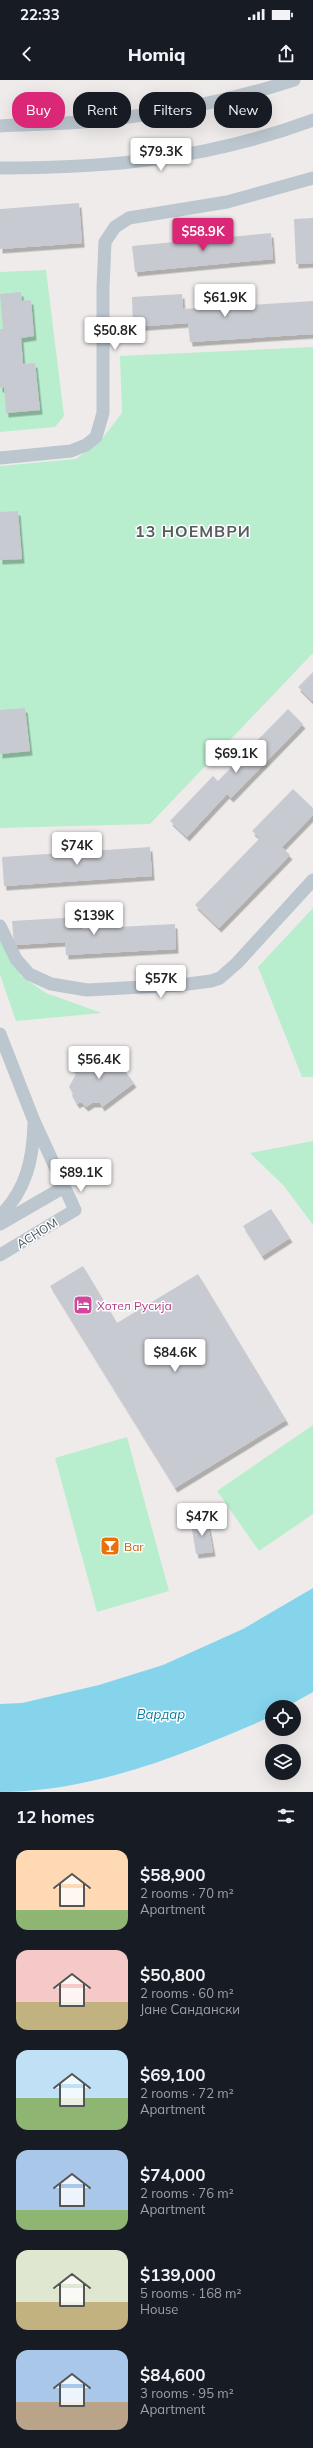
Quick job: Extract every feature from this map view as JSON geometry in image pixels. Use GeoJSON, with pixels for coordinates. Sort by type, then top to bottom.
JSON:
{"type":"FeatureCollection","features":[{"type":"Feature","properties":{"kind":"street"},"geometry":{"type":"LineString","coordinates":[[0,126],[112,120],[153,114],[230,98],[294,80]]}},
{"type":"Feature","properties":{"kind":"street"},"geometry":{"type":"LineString","coordinates":[[0,168],[46,168],[150,161],[226,147],[272,135],[313,120]]}},
{"type":"Feature","properties":{"kind":"street"},"geometry":{"type":"LineString","coordinates":[[0,458],[71,452],[86,445],[96,437],[103,413],[103,288],[105,242],[115,227],[129,218],[234,200],[313,178]]}},
{"type":"Feature","properties":{"kind":"street"},"geometry":{"type":"LineString","coordinates":[[0,926],[16,959],[29,974],[51,984],[87,990],[180,985],[211,981],[220,978],[237,963],[313,880]]}},
{"type":"Feature","properties":{"kind":"street"},"geometry":{"type":"LineString","coordinates":[[0,1034],[34,1121],[64,1187]]}},
{"type":"Feature","properties":{"kind":"street"},"geometry":{"type":"LineString","coordinates":[[0,1216],[26,1179],[33,1151],[34,1121]]}},
{"type":"Feature","properties":{"kind":"street","name":"АСНОМ"},"geometry":{"type":"LineString","coordinates":[[0,1224],[64,1187],[75,1210],[0,1255]]}},
{"type":"Feature","properties":{"kind":"green space"},"geometry":{"type":"Polygon","coordinates":[[[46,270],[64,416],[55,427],[0,432],[0,272],[46,270]]]}},
{"type":"Feature","properties":{"kind":"green space"},"geometry":{"type":"Polygon","coordinates":[[[313,347],[313,653],[150,824],[0,828],[0,466],[76,459],[101,440],[122,413],[120,356],[313,347]]]}},
{"type":"Feature","properties":{"kind":"green space"},"geometry":{"type":"Polygon","coordinates":[[[313,908],[313,1077],[302,1077],[258,967],[313,908]]]}},
{"type":"Feature","properties":{"kind":"green space"},"geometry":{"type":"Polygon","coordinates":[[[0,941],[21,976],[46,993],[102,1013],[16,1021],[0,975],[0,941]]]}},
{"type":"Feature","properties":{"kind":"green space"},"geometry":{"type":"Polygon","coordinates":[[[313,1141],[313,1225],[284,1186],[250,1153],[313,1141]]]}},
{"type":"Feature","properties":{"kind":"green space"},"geometry":{"type":"Polygon","coordinates":[[[313,1425],[313,1514],[259,1551],[217,1491],[313,1425]]]}},
{"type":"Feature","properties":{"kind":"green space"},"geometry":{"type":"Polygon","coordinates":[[[127,1437],[169,1591],[97,1612],[55,1458],[127,1437]]]}},
{"type":"Feature","properties":{"kind":"water","name":"Вардар"},"geometry":{"type":"Polygon","coordinates":[[[313,1588],[313,1692],[299,1700],[265,1700],[265,1719],[261,1721],[198,1747],[134,1770],[68,1786],[0,1792],[0,1704],[22,1703],[99,1685],[163,1665],[243,1629],[313,1588]]]}},
{"type":"Feature","properties":{"kind":"building"},"geometry":{"type":"Polygon","coordinates":[[[79,203],[82,243],[0,249],[0,209],[79,203]]]}},
{"type":"Feature","properties":{"kind":"building"},"geometry":{"type":"Polygon","coordinates":[[[313,218],[313,263],[296,264],[294,219],[313,218]]]}},
{"type":"Feature","properties":{"kind":"building"},"geometry":{"type":"Polygon","coordinates":[[[271,233],[273,259],[135,272],[132,246],[271,233]]]}},
{"type":"Feature","properties":{"kind":"building"},"geometry":{"type":"Polygon","coordinates":[[[21,292],[22,301],[31,300],[34,336],[21,338],[23,364],[35,363],[40,410],[6,413],[4,387],[0,388],[0,329],[3,329],[0,294],[21,292]]]}},
{"type":"Feature","properties":{"kind":"building"},"geometry":{"type":"Polygon","coordinates":[[[182,294],[183,309],[313,301],[313,334],[190,342],[188,323],[133,327],[132,297],[182,294]]]}},
{"type":"Feature","properties":{"kind":"building"},"geometry":{"type":"Polygon","coordinates":[[[18,511],[22,559],[0,560],[0,512],[18,511]]]}},
{"type":"Feature","properties":{"kind":"building"},"geometry":{"type":"Polygon","coordinates":[[[313,672],[313,700],[312,701],[298,687],[313,672]]]}},
{"type":"Feature","properties":{"kind":"building"},"geometry":{"type":"Polygon","coordinates":[[[25,708],[30,751],[0,754],[0,710],[25,708]]]}},
{"type":"Feature","properties":{"kind":"building"},"geometry":{"type":"Polygon","coordinates":[[[288,709],[303,724],[231,798],[227,794],[187,837],[170,821],[213,776],[218,781],[288,709]]]}},
{"type":"Feature","properties":{"kind":"building"},"geometry":{"type":"Polygon","coordinates":[[[293,789],[313,808],[313,815],[282,847],[290,855],[219,928],[195,905],[260,838],[252,831],[293,789]]]}},
{"type":"Feature","properties":{"kind":"building"},"geometry":{"type":"Polygon","coordinates":[[[150,847],[152,876],[4,886],[2,857],[150,847]]]}},
{"type":"Feature","properties":{"kind":"building"},"geometry":{"type":"Polygon","coordinates":[[[79,917],[80,929],[175,924],[176,949],[66,955],[65,942],[14,945],[12,921],[79,917]]]}},
{"type":"Feature","properties":{"kind":"building"},"geometry":{"type":"Polygon","coordinates":[[[106,1046],[134,1083],[102,1107],[100,1103],[92,1103],[86,1107],[81,1102],[77,1104],[69,1087],[76,1074],[73,1070],[106,1046]]]}},
{"type":"Feature","properties":{"kind":"building"},"geometry":{"type":"Polygon","coordinates":[[[271,1209],[290,1238],[262,1256],[243,1226],[271,1209]]]}},
{"type":"Feature","properties":{"kind":"building"},"geometry":{"type":"Polygon","coordinates":[[[83,1266],[117,1323],[198,1274],[286,1420],[175,1488],[50,1286],[83,1266]]]}},
{"type":"Feature","properties":{"kind":"building"},"geometry":{"type":"Polygon","coordinates":[[[207,1520],[213,1552],[196,1554],[191,1523],[207,1520]]]}},
{"type":"Feature","properties":{"kind":"place","name":"Хотел Русија"},"geometry":{"type":"Point","coordinates":[83,1305]}},
{"type":"Feature","properties":{"kind":"place","name":"Bar"},"geometry":{"type":"Point","coordinates":[110,1546]}},
{"type":"Feature","properties":{"kind":"district","name":"13 НОЕМВРИ"},"geometry":{"type":"Point","coordinates":[193,531]}}]}
